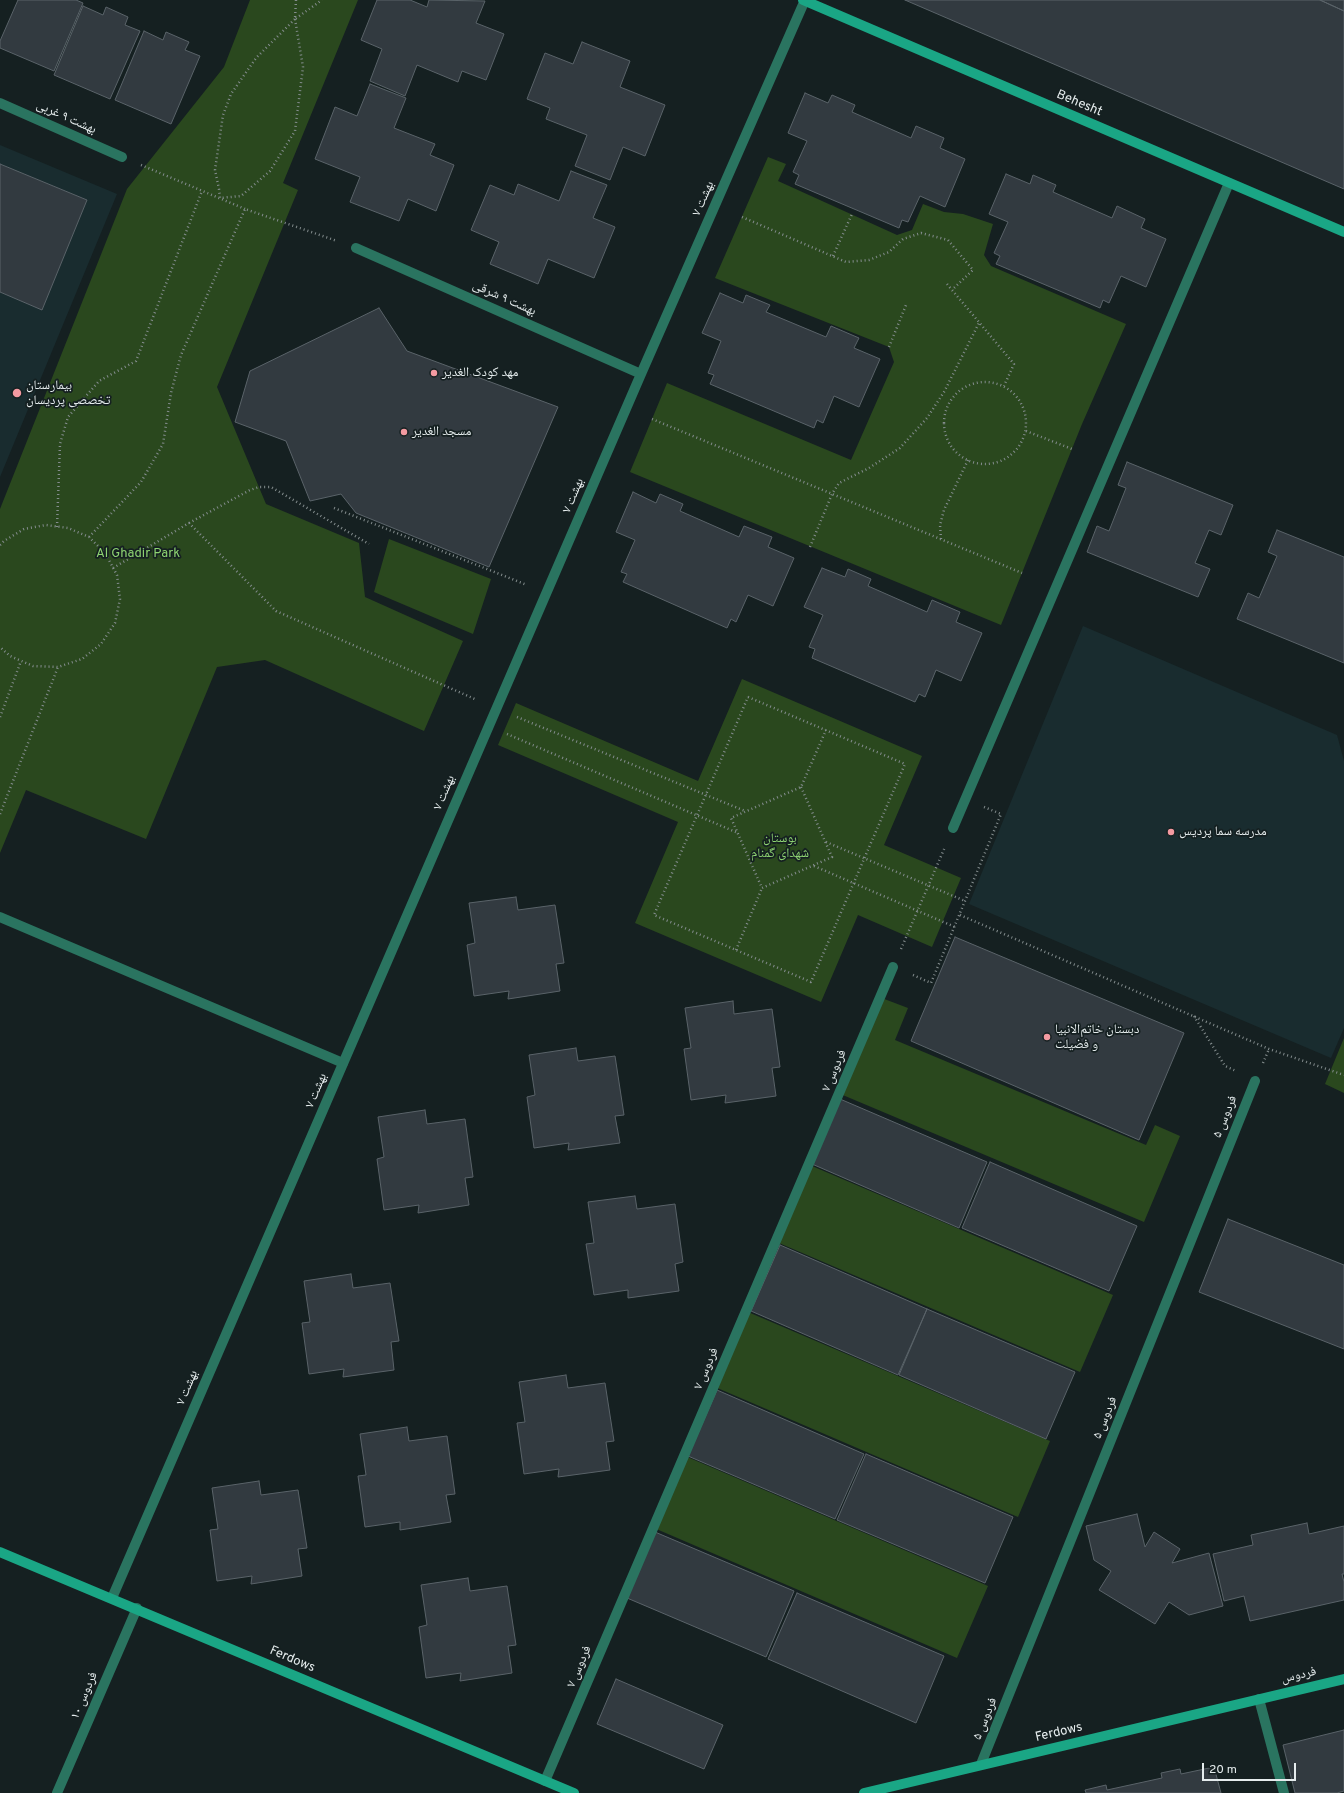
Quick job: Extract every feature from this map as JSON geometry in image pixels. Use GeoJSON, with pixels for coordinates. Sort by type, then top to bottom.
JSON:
{"type":"FeatureCollection","features":[{"type":"Feature","properties":{"kind":"street","name":"Behesht"},"geometry":{"type":"LineString","coordinates":[[805,0],[1344,232]]}},
{"type":"Feature","properties":{"kind":"street","name":"بهشت ۷"},"geometry":{"type":"LineString","coordinates":[[112,1598],[546,593],[805,0]]}},
{"type":"Feature","properties":{"kind":"street","name":"بهشت ۹ غربی"},"geometry":{"type":"LineString","coordinates":[[0,103],[122,157]]}},
{"type":"Feature","properties":{"kind":"street"},"geometry":{"type":"LineString","coordinates":[[953,828],[1229,183]]}},
{"type":"Feature","properties":{"kind":"street","name":"بهشت ۹ شرقی"},"geometry":{"type":"LineString","coordinates":[[356,248],[641,374]]}},
{"type":"Feature","properties":{"kind":"street"},"geometry":{"type":"LineString","coordinates":[[0,917],[343,1062]]}},
{"type":"Feature","properties":{"kind":"street","name":"فردوس ۷"},"geometry":{"type":"LineString","coordinates":[[545,1781],[893,968]]}},
{"type":"Feature","properties":{"kind":"street","name":"فردوس ۵"},"geometry":{"type":"LineString","coordinates":[[981,1764],[1255,1081]]}},
{"type":"Feature","properties":{"kind":"street","name":"Ferdows"},"geometry":{"type":"LineString","coordinates":[[0,1552],[137,1608],[574,1793]]}},
{"type":"Feature","properties":{"kind":"street","name":"فردوس ۱۰"},"geometry":{"type":"LineString","coordinates":[[57,1793],[137,1608]]}},
{"type":"Feature","properties":{"kind":"street","name":"فردوس"},"geometry":{"type":"LineString","coordinates":[[1259,1699],[1344,1679]]}},
{"type":"Feature","properties":{"kind":"street"},"geometry":{"type":"LineString","coordinates":[[1259,1699],[1284,1793]]}},
{"type":"Feature","properties":{"kind":"street","name":"Ferdows"},"geometry":{"type":"LineString","coordinates":[[864,1793],[1259,1699]]}},
{"type":"Feature","properties":{"kind":"path"},"geometry":{"type":"LineString","coordinates":[[220,198],[241,196],[270,172],[294,131],[303,67],[295,19],[296,0]]}},
{"type":"Feature","properties":{"kind":"path"},"geometry":{"type":"LineString","coordinates":[[220,198],[215,170],[223,115],[231,94],[256,58],[295,19],[322,0]]}},
{"type":"Feature","properties":{"kind":"path"},"geometry":{"type":"LineString","coordinates":[[122,157],[245,209],[356,248]]}},
{"type":"Feature","properties":{"kind":"path"},"geometry":{"type":"LineString","coordinates":[[57,527],[60,444],[68,417],[99,381],[136,361],[202,191]]}},
{"type":"Feature","properties":{"kind":"path"},"geometry":{"type":"LineString","coordinates":[[89,537],[141,482],[163,444],[171,393],[181,355],[245,209]]}},
{"type":"Feature","properties":{"kind":"path"},"geometry":{"type":"LineString","coordinates":[[833,256],[852,214]]}},
{"type":"Feature","properties":{"kind":"path"},"geometry":{"type":"LineString","coordinates":[[742,217],[846,262],[869,260],[889,252],[902,239],[921,233],[948,240],[973,270],[952,290]]}},
{"type":"Feature","properties":{"kind":"path"},"geometry":{"type":"LineString","coordinates":[[946,284],[1014,364],[1004,386]]}},
{"type":"Feature","properties":{"kind":"path"},"geometry":{"type":"LineString","coordinates":[[889,347],[906,305]]}},
{"type":"Feature","properties":{"kind":"path"},"geometry":{"type":"LineString","coordinates":[[810,547],[832,494],[839,483],[869,468],[900,448],[927,418],[944,392],[979,323]]}},
{"type":"Feature","properties":{"kind":"path"},"geometry":{"type":"LineString","coordinates":[[977,382],[990,382],[1004,386],[1014,394],[1022,405],[1026,418],[1026,432],[1020,444],[1011,455],[1000,461],[986,464],[972,462],[960,456],[950,446],[945,434],[943,420],[947,407],[954,395],[964,387],[977,382]]}},
{"type":"Feature","properties":{"kind":"path"},"geometry":{"type":"LineString","coordinates":[[652,419],[1022,572]]}},
{"type":"Feature","properties":{"kind":"path"},"geometry":{"type":"LineString","coordinates":[[1026,432],[1072,449]]}},
{"type":"Feature","properties":{"kind":"path"},"geometry":{"type":"LineString","coordinates":[[941,539],[940,525],[944,510],[968,460]]}},
{"type":"Feature","properties":{"kind":"path"},"geometry":{"type":"LineString","coordinates":[[113,568],[189,523],[250,490],[259,487],[271,487],[369,544]]}},
{"type":"Feature","properties":{"kind":"path"},"geometry":{"type":"LineString","coordinates":[[334,508],[546,593]]}},
{"type":"Feature","properties":{"kind":"path"},"geometry":{"type":"LineString","coordinates":[[189,523],[276,610],[496,709],[745,811]]}},
{"type":"Feature","properties":{"kind":"path"},"geometry":{"type":"LineString","coordinates":[[0,545],[24,529],[46,525],[68,528],[89,537],[105,553],[117,575],[120,599],[115,623],[101,644],[82,660],[58,667],[33,666],[10,656],[0,647]]}},
{"type":"Feature","properties":{"kind":"path"},"geometry":{"type":"LineString","coordinates":[[0,717],[21,661]]}},
{"type":"Feature","properties":{"kind":"path"},"geometry":{"type":"LineString","coordinates":[[0,814],[58,667]]}},
{"type":"Feature","properties":{"kind":"path"},"geometry":{"type":"LineString","coordinates":[[748,697],[826,730],[905,764],[811,982],[654,915],[748,697]]}},
{"type":"Feature","properties":{"kind":"path"},"geometry":{"type":"LineString","coordinates":[[489,726],[738,833]]}},
{"type":"Feature","properties":{"kind":"path"},"geometry":{"type":"LineString","coordinates":[[762,888],[731,818],[801,787],[826,730]]}},
{"type":"Feature","properties":{"kind":"path"},"geometry":{"type":"LineString","coordinates":[[736,950],[762,888],[832,857],[801,787]]}},
{"type":"Feature","properties":{"kind":"path"},"geometry":{"type":"LineString","coordinates":[[953,828],[893,968],[931,983],[1001,814],[965,800]]}},
{"type":"Feature","properties":{"kind":"path"},"geometry":{"type":"LineString","coordinates":[[826,842],[965,902]]}},
{"type":"Feature","properties":{"kind":"path"},"geometry":{"type":"LineString","coordinates":[[813,865],[955,927]]}},
{"type":"Feature","properties":{"kind":"path"},"geometry":{"type":"LineString","coordinates":[[960,915],[1269,1049],[1344,1075]]}},
{"type":"Feature","properties":{"kind":"path"},"geometry":{"type":"LineString","coordinates":[[1194,1016],[1225,1066],[1255,1081]]}},
{"type":"Feature","properties":{"kind":"shaded area","name":"بیمارستان تخصصی پردیسان"},"geometry":{"type":"Polygon","coordinates":[[[0,145],[117,194],[0,477],[0,292],[42,309],[87,200],[0,164],[0,145]]]}},
{"type":"Feature","properties":{"kind":"shaded area","name":"مدرسه سما پردیس"},"geometry":{"type":"Polygon","coordinates":[[[1083,626],[1337,735],[1344,761],[1344,1028],[1331,1058],[969,904],[1083,626]]]}},
{"type":"Feature","properties":{"kind":"green space","name":"Al Ghadir Park"},"geometry":{"type":"Polygon","coordinates":[[[250,0],[358,0],[283,183],[298,190],[217,387],[266,504],[359,543],[365,597],[463,641],[424,731],[265,660],[217,667],[146,839],[26,790],[0,853],[0,509],[127,189],[224,67],[250,0]]]}},
{"type":"Feature","properties":{"kind":"green space"},"geometry":{"type":"Polygon","coordinates":[[[768,157],[786,164],[778,181],[897,235],[912,230],[923,204],[944,212],[963,214],[993,224],[984,255],[991,266],[1126,324],[1082,424],[1001,625],[630,472],[667,383],[851,460],[894,362],[889,347],[715,278],[768,157]]]}},
{"type":"Feature","properties":{"kind":"green space"},"geometry":{"type":"Polygon","coordinates":[[[389,539],[491,579],[473,634],[374,592],[389,539]]]}},
{"type":"Feature","properties":{"kind":"green space","name":"بوستان شهدای گمنام"},"geometry":{"type":"Polygon","coordinates":[[[742,679],[922,756],[884,845],[961,878],[932,947],[858,915],[821,1002],[635,923],[678,822],[498,745],[516,703],[698,781],[742,679]]]}},
{"type":"Feature","properties":{"kind":"green space"},"geometry":{"type":"Polygon","coordinates":[[[879,997],[908,1008],[895,1040],[1146,1145],[1155,1125],[1180,1136],[1144,1222],[838,1093],[879,997]]]}},
{"type":"Feature","properties":{"kind":"green space"},"geometry":{"type":"Polygon","coordinates":[[[1344,1038],[1344,1093],[1325,1084],[1344,1038]]]}},
{"type":"Feature","properties":{"kind":"green space"},"geometry":{"type":"Polygon","coordinates":[[[812,1166],[1113,1295],[1080,1372],[779,1243],[812,1166]]]}},
{"type":"Feature","properties":{"kind":"green space"},"geometry":{"type":"Polygon","coordinates":[[[748,1312],[1050,1441],[1018,1517],[715,1387],[748,1312]]]}},
{"type":"Feature","properties":{"kind":"green space"},"geometry":{"type":"Polygon","coordinates":[[[685,1456],[988,1586],[957,1658],[654,1528],[685,1456]]]}},
{"type":"Feature","properties":{"kind":"building"},"geometry":{"type":"Polygon","coordinates":[[[18,0],[76,0],[83,3],[54,71],[0,48],[0,41],[18,0]]]}},
{"type":"Feature","properties":{"kind":"building"},"geometry":{"type":"Polygon","coordinates":[[[377,0],[410,0],[427,7],[429,0],[485,1],[476,23],[504,34],[486,80],[462,71],[458,82],[417,65],[405,96],[370,81],[382,49],[361,40],[377,0]]]}},
{"type":"Feature","properties":{"kind":"building"},"geometry":{"type":"Polygon","coordinates":[[[905,0],[1320,0],[1344,11],[1344,189],[905,0]]]}},
{"type":"Feature","properties":{"kind":"building"},"geometry":{"type":"Polygon","coordinates":[[[1320,0],[1344,0],[1344,11],[1320,0]]]}},
{"type":"Feature","properties":{"kind":"building"},"geometry":{"type":"Polygon","coordinates":[[[83,6],[103,15],[106,7],[128,17],[125,25],[140,31],[110,99],[54,75],[83,6]]]}},
{"type":"Feature","properties":{"kind":"building"},"geometry":{"type":"Polygon","coordinates":[[[144,31],[163,40],[166,32],[189,42],[185,50],[200,56],[171,124],[115,100],[144,31]]]}},
{"type":"Feature","properties":{"kind":"building"},"geometry":{"type":"Polygon","coordinates":[[[582,42],[630,61],[620,87],[665,105],[645,156],[623,147],[610,180],[575,166],[587,135],[546,119],[550,108],[527,99],[545,53],[573,64],[582,42]]]}},
{"type":"Feature","properties":{"kind":"building"},"geometry":{"type":"Polygon","coordinates":[[[370,84],[406,98],[394,128],[435,144],[430,155],[454,165],[436,211],[408,199],[399,221],[350,202],[360,177],[315,159],[335,107],[357,116],[370,84]]]}},
{"type":"Feature","properties":{"kind":"building"},"geometry":{"type":"Polygon","coordinates":[[[805,93],[828,103],[832,95],[855,105],[852,112],[911,138],[916,126],[944,138],[940,148],[965,159],[945,207],[920,196],[908,222],[902,220],[899,228],[795,184],[799,175],[793,172],[807,141],[788,133],[805,93]]]}},
{"type":"Feature","properties":{"kind":"building"},"geometry":{"type":"Polygon","coordinates":[[[0,164],[87,200],[42,310],[0,292],[0,164]]]}},
{"type":"Feature","properties":{"kind":"building"},"geometry":{"type":"Polygon","coordinates":[[[571,171],[607,185],[593,218],[615,227],[594,278],[548,259],[538,284],[490,264],[499,242],[471,230],[490,185],[514,195],[518,184],[559,201],[571,171]]]}},
{"type":"Feature","properties":{"kind":"building"},"geometry":{"type":"Polygon","coordinates":[[[1006,174],[1030,184],[1033,175],[1056,185],[1053,192],[1112,218],[1117,206],[1145,219],[1141,228],[1166,239],[1146,287],[1121,276],[1109,303],[1103,300],[1100,308],[996,264],[1000,256],[994,253],[1008,222],[989,214],[1006,174]]]}},
{"type":"Feature","properties":{"kind":"building"},"geometry":{"type":"Polygon","coordinates":[[[720,293],[743,303],[746,295],[770,305],[766,312],[826,337],[831,326],[859,338],[854,348],[880,359],[859,407],[834,396],[823,423],[817,420],[814,428],[710,384],[714,375],[708,373],[721,341],[702,333],[720,293]]]}},
{"type":"Feature","properties":{"kind":"building","name":"مسجد الغدیر"},"geometry":{"type":"Polygon","coordinates":[[[379,308],[407,351],[558,407],[489,567],[356,513],[341,494],[310,501],[286,441],[235,422],[250,371],[379,308]]]}},
{"type":"Feature","properties":{"kind":"building"},"geometry":{"type":"Polygon","coordinates":[[[1127,462],[1233,505],[1221,535],[1209,530],[1195,563],[1210,569],[1198,597],[1087,552],[1097,526],[1109,531],[1126,488],[1118,485],[1127,462]]]}},
{"type":"Feature","properties":{"kind":"building"},"geometry":{"type":"Polygon","coordinates":[[[633,492],[656,503],[660,494],[683,504],[680,511],[739,537],[744,526],[772,537],[768,547],[794,558],[773,606],[748,595],[736,622],[731,619],[727,628],[623,582],[627,574],[621,572],[635,540],[616,532],[633,492]]]}},
{"type":"Feature","properties":{"kind":"building"},"geometry":{"type":"Polygon","coordinates":[[[1277,530],[1344,557],[1344,663],[1237,619],[1248,593],[1259,598],[1277,556],[1268,552],[1277,530]]]}},
{"type":"Feature","properties":{"kind":"building"},"geometry":{"type":"Polygon","coordinates":[[[822,568],[845,577],[848,569],[871,579],[868,586],[927,612],[932,600],[960,612],[956,622],[982,633],[961,681],[936,670],[925,697],[919,694],[915,702],[812,658],[815,649],[809,647],[823,615],[804,607],[822,568]]]}},
{"type":"Feature","properties":{"kind":"building"},"geometry":{"type":"Polygon","coordinates":[[[516,897],[518,910],[555,905],[564,963],[556,964],[560,991],[508,999],[509,991],[474,996],[467,945],[475,943],[469,903],[516,897]]]}},
{"type":"Feature","properties":{"kind":"building","name":"دبستان خاتم‌الانبیا و فضیلت"},"geometry":{"type":"Polygon","coordinates":[[[955,937],[1184,1033],[1139,1140],[911,1041],[955,937]]]}},
{"type":"Feature","properties":{"kind":"building"},"geometry":{"type":"Polygon","coordinates":[[[733,1001],[734,1014],[772,1009],[780,1067],[772,1068],[776,1096],[725,1103],[726,1095],[691,1100],[684,1049],[691,1048],[685,1008],[733,1001]]]}},
{"type":"Feature","properties":{"kind":"building"},"geometry":{"type":"Polygon","coordinates":[[[576,1048],[578,1061],[615,1056],[624,1115],[615,1116],[620,1143],[568,1150],[569,1143],[534,1148],[527,1097],[535,1095],[529,1055],[576,1048]]]}},
{"type":"Feature","properties":{"kind":"building"},"geometry":{"type":"Polygon","coordinates":[[[840,1099],[987,1162],[959,1228],[812,1164],[840,1099]]]}},
{"type":"Feature","properties":{"kind":"building"},"geometry":{"type":"Polygon","coordinates":[[[425,1110],[427,1124],[465,1119],[473,1177],[465,1178],[469,1205],[418,1213],[419,1205],[384,1210],[377,1159],[384,1157],[378,1117],[425,1110]]]}},
{"type":"Feature","properties":{"kind":"building"},"geometry":{"type":"Polygon","coordinates":[[[990,1162],[1137,1226],[1109,1291],[962,1228],[990,1162]]]}},
{"type":"Feature","properties":{"kind":"building"},"geometry":{"type":"Polygon","coordinates":[[[635,1196],[637,1209],[675,1204],[683,1262],[675,1264],[679,1291],[628,1298],[628,1290],[594,1295],[586,1244],[594,1243],[588,1202],[635,1196]]]}},
{"type":"Feature","properties":{"kind":"building"},"geometry":{"type":"Polygon","coordinates":[[[1228,1219],[1344,1265],[1344,1349],[1199,1292],[1228,1219]]]}},
{"type":"Feature","properties":{"kind":"building"},"geometry":{"type":"Polygon","coordinates":[[[780,1245],[927,1309],[898,1375],[751,1311],[780,1245]]]}},
{"type":"Feature","properties":{"kind":"building"},"geometry":{"type":"Polygon","coordinates":[[[351,1274],[353,1288],[390,1283],[399,1341],[391,1342],[394,1370],[343,1377],[344,1369],[309,1374],[302,1323],[310,1322],[304,1281],[351,1274]]]}},
{"type":"Feature","properties":{"kind":"building"},"geometry":{"type":"Polygon","coordinates":[[[927,1309],[1075,1372],[1046,1439],[899,1375],[927,1309]]]}},
{"type":"Feature","properties":{"kind":"building"},"geometry":{"type":"Polygon","coordinates":[[[566,1375],[568,1388],[605,1383],[614,1441],[606,1442],[610,1470],[558,1477],[559,1469],[524,1474],[517,1423],[525,1422],[519,1382],[566,1375]]]}},
{"type":"Feature","properties":{"kind":"building"},"geometry":{"type":"Polygon","coordinates":[[[717,1390],[864,1454],[835,1519],[688,1456],[717,1390]]]}},
{"type":"Feature","properties":{"kind":"building"},"geometry":{"type":"Polygon","coordinates":[[[407,1427],[409,1441],[447,1436],[455,1494],[446,1495],[451,1522],[400,1530],[400,1522],[365,1527],[358,1476],[366,1475],[360,1434],[407,1427]]]}},
{"type":"Feature","properties":{"kind":"building"},"geometry":{"type":"Polygon","coordinates":[[[866,1454],[1013,1517],[985,1583],[837,1520],[866,1454]]]}},
{"type":"Feature","properties":{"kind":"building"},"geometry":{"type":"Polygon","coordinates":[[[259,1481],[261,1495],[298,1490],[307,1548],[298,1549],[302,1576],[251,1584],[252,1576],[217,1581],[210,1530],[218,1529],[212,1488],[259,1481]]]}},
{"type":"Feature","properties":{"kind":"building"},"geometry":{"type":"Polygon","coordinates":[[[1137,1514],[1145,1547],[1154,1532],[1180,1549],[1172,1563],[1209,1553],[1223,1606],[1189,1615],[1169,1602],[1155,1624],[1099,1590],[1111,1571],[1094,1560],[1086,1526],[1137,1514]]]}},
{"type":"Feature","properties":{"kind":"building"},"geometry":{"type":"Polygon","coordinates":[[[1307,1523],[1309,1534],[1344,1526],[1344,1574],[1342,1574],[1344,1582],[1344,1600],[1250,1621],[1244,1596],[1224,1601],[1213,1554],[1253,1545],[1251,1535],[1307,1523]]]}},
{"type":"Feature","properties":{"kind":"building"},"geometry":{"type":"Polygon","coordinates":[[[655,1532],[794,1591],[766,1657],[627,1598],[655,1532]]]}},
{"type":"Feature","properties":{"kind":"building"},"geometry":{"type":"Polygon","coordinates":[[[468,1578],[470,1591],[507,1586],[516,1645],[508,1646],[512,1673],[460,1681],[461,1673],[426,1678],[419,1627],[427,1625],[421,1585],[468,1578]]]}},
{"type":"Feature","properties":{"kind":"building"},"geometry":{"type":"Polygon","coordinates":[[[797,1593],[944,1656],[916,1723],[768,1659],[797,1593]]]}},
{"type":"Feature","properties":{"kind":"building"},"geometry":{"type":"Polygon","coordinates":[[[616,1679],[723,1725],[704,1769],[597,1724],[616,1679]]]}},
{"type":"Feature","properties":{"kind":"building"},"geometry":{"type":"Polygon","coordinates":[[[1344,1730],[1344,1791],[1337,1793],[1295,1793],[1283,1745],[1344,1730]]]}},
{"type":"Feature","properties":{"kind":"building"},"geometry":{"type":"Polygon","coordinates":[[[1214,1767],[1221,1793],[1086,1793],[1085,1790],[1106,1785],[1107,1790],[1162,1778],[1161,1773],[1180,1769],[1181,1774],[1214,1767]]]}},
{"type":"Feature","properties":{"kind":"place","name":"مهد کودک الغدیر"},"geometry":{"type":"Point","coordinates":[434,373]}},
{"type":"Feature","properties":{"kind":"place","name":"بیمارستان تخصصی پردیسان"},"geometry":{"type":"Point","coordinates":[17,393]}},
{"type":"Feature","properties":{"kind":"place","name":"مسجد الغدیر"},"geometry":{"type":"Point","coordinates":[404,432]}},
{"type":"Feature","properties":{"kind":"place","name":"مدرسه سما پردیس"},"geometry":{"type":"Point","coordinates":[1171,832]}},
{"type":"Feature","properties":{"kind":"place","name":"دبستان خاتم‌الانبیا و فضیلت"},"geometry":{"type":"Point","coordinates":[1047,1037]}}]}
